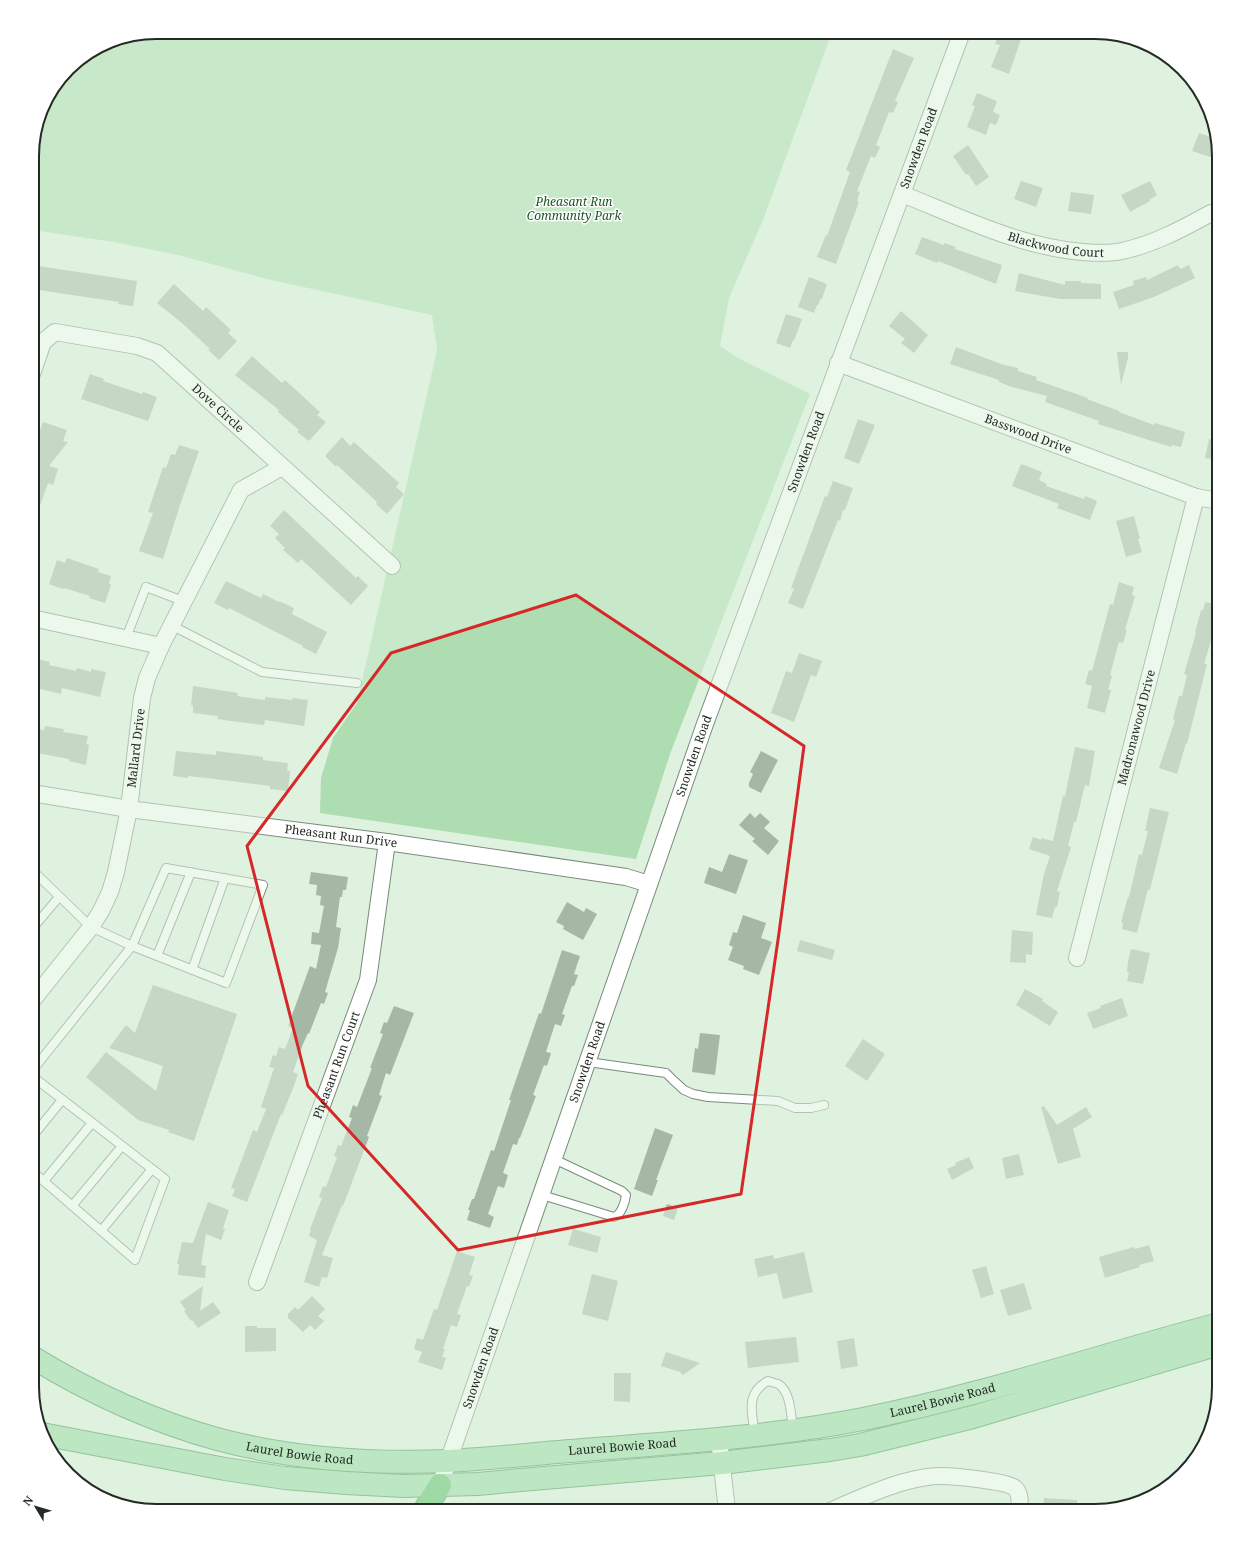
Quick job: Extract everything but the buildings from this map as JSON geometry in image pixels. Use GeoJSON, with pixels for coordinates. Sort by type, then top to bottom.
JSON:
{"type":"FeatureCollection","features":[{"type":"Feature","properties":{"kind":"highway"},"geometry":{"type":"LineString","coordinates":[[428,1504],[440,1485]]}},
{"type":"Feature","properties":{"kind":"main road","name":"Laurel Bowie Road"},"geometry":{"type":"LineString","coordinates":[[39,1361],[76,1382],[126,1406],[156,1419],[216,1439],[281,1452],[324,1457],[385,1461],[449,1461],[719,1439],[793,1430],[862,1419],[941,1401],[1212,1326]]}},
{"type":"Feature","properties":{"kind":"main road","name":"Laurel Bowie Road"},"geometry":{"type":"LineString","coordinates":[[50,1435],[225,1469],[285,1478],[404,1486],[520,1480],[722,1463],[830,1450],[884,1440],[973,1417],[1212,1346]]}},
{"type":"Feature","properties":{"kind":"street","name":"Snowden Road"},"geometry":{"type":"LineString","coordinates":[[440,1485],[716,695],[959,39]]}},
{"type":"Feature","properties":{"kind":"street","name":"Blackwood Court"},"geometry":{"type":"LineString","coordinates":[[902,194],[981,226],[1026,241],[1059,250],[1095,253],[1121,251],[1167,237],[1211,213]]}},
{"type":"Feature","properties":{"kind":"street","name":"Dove Circle"},"geometry":{"type":"LineString","coordinates":[[39,354],[43,342],[55,332],[147,349],[157,353],[392,566]]}},
{"type":"Feature","properties":{"kind":"street","name":"Basswood Drive"},"geometry":{"type":"LineString","coordinates":[[838,363],[1196,497],[1212,500]]}},
{"type":"Feature","properties":{"kind":"street","name":"Mallard Drive"},"geometry":{"type":"LineString","coordinates":[[39,992],[91,927],[101,911],[116,872],[128,809],[142,698],[147,678],[161,646],[241,490],[282,467]]}},
{"type":"Feature","properties":{"kind":"street","name":"Madronawood Drive"},"geometry":{"type":"LineString","coordinates":[[1077,958],[1196,497]]}},
{"type":"Feature","properties":{"kind":"street"},"geometry":{"type":"LineString","coordinates":[[39,619],[161,646]]}},
{"type":"Feature","properties":{"kind":"street","name":"Pheasant Run Drive"},"geometry":{"type":"LineString","coordinates":[[39,794],[128,809],[387,842],[626,877],[649,884]]}},
{"type":"Feature","properties":{"kind":"street","name":"Pheasant Run Court"},"geometry":{"type":"LineString","coordinates":[[258,1282],[368,980],[387,842]]}},
{"type":"Feature","properties":{"kind":"street"},"geometry":{"type":"LineString","coordinates":[[719,1439],[726,1504]]}},
{"type":"Feature","properties":{"kind":"street"},"geometry":{"type":"LineString","coordinates":[[846,1504],[904,1482],[940,1476],[983,1480],[1006,1484],[1014,1487],[1018,1493],[1020,1504]]}},
{"type":"Feature","properties":{"kind":"lane"},"geometry":{"type":"LineString","coordinates":[[126,638],[146,587],[183,601]]}},
{"type":"Feature","properties":{"kind":"lane"},"geometry":{"type":"LineString","coordinates":[[171,625],[262,672],[357,683]]}},
{"type":"Feature","properties":{"kind":"lane"},"geometry":{"type":"LineString","coordinates":[[39,877],[91,927],[132,946],[226,983],[263,885],[166,868],[132,946],[39,1062]]}},
{"type":"Feature","properties":{"kind":"lane"},"geometry":{"type":"LineString","coordinates":[[157,956],[191,872]]}},
{"type":"Feature","properties":{"kind":"lane"},"geometry":{"type":"LineString","coordinates":[[192,970],[225,878]]}},
{"type":"Feature","properties":{"kind":"lane"},"geometry":{"type":"LineString","coordinates":[[39,921],[59,897]]}},
{"type":"Feature","properties":{"kind":"lane"},"geometry":{"type":"LineString","coordinates":[[588,1062],[666,1073],[684,1090],[693,1094],[708,1097],[778,1102],[795,1108],[811,1108],[824,1105]]}},
{"type":"Feature","properties":{"kind":"lane"},"geometry":{"type":"LineString","coordinates":[[39,1082],[165,1179],[135,1260],[39,1177]]}},
{"type":"Feature","properties":{"kind":"lane"},"geometry":{"type":"LineString","coordinates":[[39,1128],[62,1100]]}},
{"type":"Feature","properties":{"kind":"lane"},"geometry":{"type":"LineString","coordinates":[[44,1181],[92,1123]]}},
{"type":"Feature","properties":{"kind":"lane"},"geometry":{"type":"LineString","coordinates":[[72,1206],[122,1146]]}},
{"type":"Feature","properties":{"kind":"lane"},"geometry":{"type":"LineString","coordinates":[[542,1195],[614,1217],[619,1214],[626,1199],[626,1195],[622,1191],[554,1159]]}},
{"type":"Feature","properties":{"kind":"lane"},"geometry":{"type":"LineString","coordinates":[[101,1231],[152,1169]]}},
{"type":"Feature","properties":{"kind":"lane"},"geometry":{"type":"LineString","coordinates":[[755,1435],[751,1401],[756,1390],[768,1381],[779,1385],[788,1398],[793,1430]]}},
{"type":"Feature","properties":{"kind":"highlighted area"},"geometry":{"type":"Polygon","coordinates":[[[576,595],[804,746],[779,933],[741,1194],[458,1250],[308,1086],[247,846],[391,653],[576,595]]]}},
{"type":"Feature","properties":{"kind":"green space","name":"Pheasant Run Community Park"},"geometry":{"type":"Polygon","coordinates":[[[149,39],[829,39],[763,220],[729,298],[720,346],[738,358],[810,394],[670,754],[636,859],[320,813],[321,778],[333,738],[357,703],[437,350],[432,315],[271,280],[178,255],[114,242],[39,231],[39,149],[41,133],[48,111],[68,79],[85,63],[98,55],[111,48],[133,41],[149,39]]]}}]}
